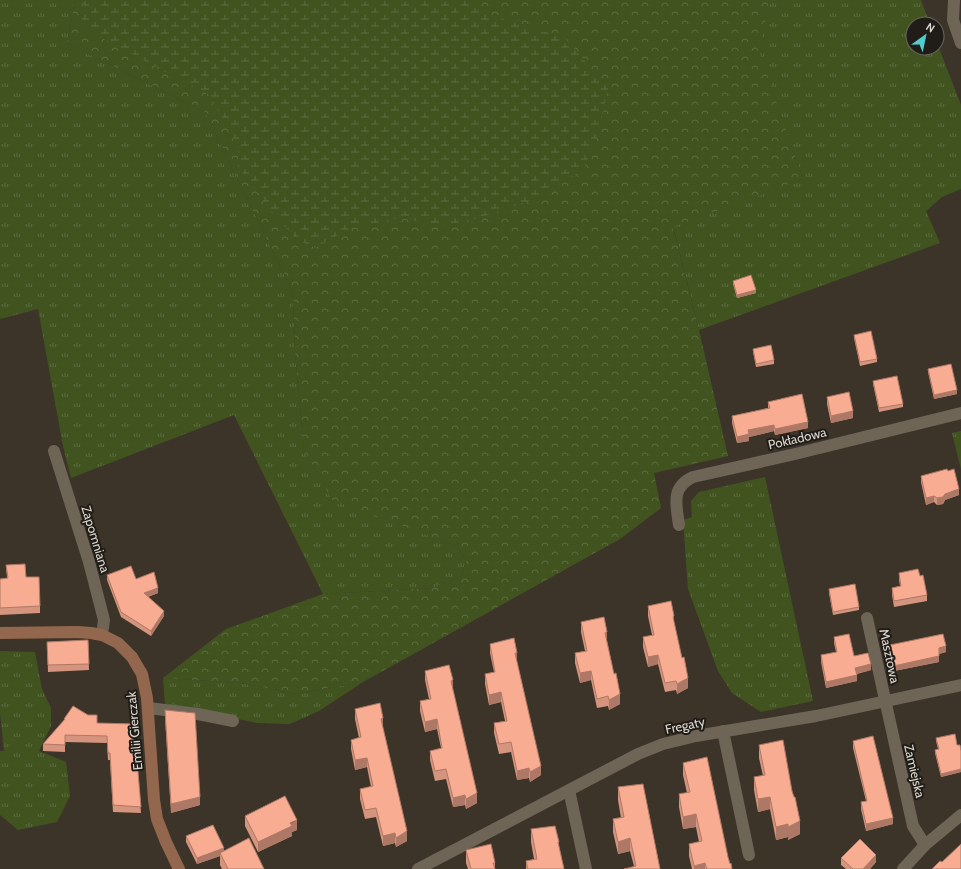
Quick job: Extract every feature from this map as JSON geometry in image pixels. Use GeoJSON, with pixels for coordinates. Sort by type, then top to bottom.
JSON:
{"type":"FeatureCollection","features":[{"type":"Feature","properties":{"kind":"street"},"geometry":{"type":"LineString","coordinates":[[954,0],[953,20],[961,43]]}},
{"type":"Feature","properties":{"kind":"street","name":"Pokładowa"},"geometry":{"type":"LineString","coordinates":[[679,525],[676,502],[677,493],[684,482],[693,477],[961,414]]}},
{"type":"Feature","properties":{"kind":"street","name":"Zapomniana"},"geometry":{"type":"LineString","coordinates":[[54,451],[89,562],[104,620],[102,635]]}},
{"type":"Feature","properties":{"kind":"street","name":"Masztowa"},"geometry":{"type":"LineString","coordinates":[[867,618],[885,701]]}},
{"type":"Feature","properties":{"kind":"street","name":"Emilii Gierczak"},"geometry":{"type":"LineString","coordinates":[[0,633],[77,632],[102,635],[118,643],[132,656],[142,674],[148,708],[155,809],[160,830],[180,869]]}},
{"type":"Feature","properties":{"kind":"street","name":"Masztowa"},"geometry":{"type":"LineString","coordinates":[[816,716],[961,685]]}},
{"type":"Feature","properties":{"kind":"street","name":"Zamiejska"},"geometry":{"type":"LineString","coordinates":[[885,701],[913,826],[925,845]]}},
{"type":"Feature","properties":{"kind":"street"},"geometry":{"type":"LineString","coordinates":[[148,708],[198,714],[233,721]]}},
{"type":"Feature","properties":{"kind":"street","name":"Fregaty"},"geometry":{"type":"LineString","coordinates":[[418,869],[638,754],[664,744],[723,731],[816,716]]}},
{"type":"Feature","properties":{"kind":"street"},"geometry":{"type":"LineString","coordinates":[[723,731],[749,855]]}},
{"type":"Feature","properties":{"kind":"street"},"geometry":{"type":"LineString","coordinates":[[569,790],[586,869]]}},
{"type":"Feature","properties":{"kind":"street"},"geometry":{"type":"LineString","coordinates":[[903,869],[925,845],[961,815]]}},
{"type":"Feature","properties":{"kind":"green space"},"geometry":{"type":"Polygon","coordinates":[[[0,0],[75,0],[67,43],[205,112],[293,293],[295,353],[304,450],[332,499],[457,546],[466,561],[461,576],[433,588],[323,594],[234,415],[71,478],[63,446],[38,309],[0,319],[0,0]]]}},
{"type":"Feature","properties":{"kind":"green space"},"geometry":{"type":"Polygon","coordinates":[[[75,0],[770,0],[759,51],[803,179],[673,227],[699,330],[728,456],[654,473],[661,508],[620,539],[363,682],[296,694],[241,683],[163,678],[226,629],[323,594],[433,588],[461,576],[466,561],[457,546],[332,500],[304,450],[295,353],[293,293],[205,112],[67,43],[75,0]]]}},
{"type":"Feature","properties":{"kind":"green space"},"geometry":{"type":"Polygon","coordinates":[[[84,0],[465,0],[486,14],[565,38],[608,88],[597,138],[583,170],[531,200],[479,218],[442,226],[400,218],[351,228],[315,248],[296,239],[266,205],[238,167],[238,148],[211,96],[81,27],[84,0]]]}},
{"type":"Feature","properties":{"kind":"green space"},"geometry":{"type":"Polygon","coordinates":[[[770,0],[921,0],[927,16],[905,16],[905,56],[942,56],[961,105],[961,189],[942,197],[926,211],[940,243],[699,330],[673,226],[803,179],[758,51],[770,0]]]}},
{"type":"Feature","properties":{"kind":"green space"},"geometry":{"type":"Polygon","coordinates":[[[961,431],[961,469],[952,433],[961,431]]]}},
{"type":"Feature","properties":{"kind":"green space"},"geometry":{"type":"Polygon","coordinates":[[[765,477],[813,701],[761,712],[732,693],[718,671],[688,589],[683,520],[692,517],[691,501],[699,492],[765,477]]]}},
{"type":"Feature","properties":{"kind":"green space"},"geometry":{"type":"Polygon","coordinates":[[[0,651],[35,652],[42,689],[51,708],[51,726],[39,751],[66,762],[70,796],[57,822],[18,830],[0,815],[0,751],[4,751],[0,713],[0,651]]]}},
{"type":"Feature","properties":{"kind":"green space"},"geometry":{"type":"Polygon","coordinates":[[[163,678],[241,683],[296,694],[363,682],[319,711],[290,724],[257,723],[165,704],[163,678]]]}},
{"type":"Feature","properties":{"kind":"building"},"geometry":{"type":"Polygon","coordinates":[[[751,275],[756,290],[737,295],[733,281],[751,275]]]}},
{"type":"Feature","properties":{"kind":"building"},"geometry":{"type":"Polygon","coordinates":[[[871,331],[877,359],[860,362],[854,335],[871,331]]]}},
{"type":"Feature","properties":{"kind":"building"},"geometry":{"type":"Polygon","coordinates":[[[771,345],[774,360],[756,364],[753,349],[771,345]]]}},
{"type":"Feature","properties":{"kind":"building"},"geometry":{"type":"Polygon","coordinates":[[[951,364],[957,390],[934,395],[928,369],[951,364]]]}},
{"type":"Feature","properties":{"kind":"building"},"geometry":{"type":"Polygon","coordinates":[[[897,376],[903,404],[879,408],[873,381],[897,376]]]}},
{"type":"Feature","properties":{"kind":"building"},"geometry":{"type":"Polygon","coordinates":[[[849,392],[853,411],[831,416],[827,397],[849,392]]]}},
{"type":"Feature","properties":{"kind":"building"},"geometry":{"type":"Polygon","coordinates":[[[802,394],[808,422],[775,429],[774,425],[748,430],[749,434],[737,437],[732,416],[770,408],[768,402],[802,394]]]}},
{"type":"Feature","properties":{"kind":"building"},"geometry":{"type":"Polygon","coordinates":[[[947,469],[948,471],[954,469],[959,489],[945,494],[943,497],[937,498],[934,496],[926,498],[921,476],[947,469]]]}},
{"type":"Feature","properties":{"kind":"building"},"geometry":{"type":"Polygon","coordinates":[[[25,564],[26,577],[39,577],[40,606],[0,608],[0,579],[8,578],[6,565],[25,564]]]}},
{"type":"Feature","properties":{"kind":"building"},"geometry":{"type":"Polygon","coordinates":[[[131,566],[136,579],[154,572],[158,588],[144,593],[164,611],[151,631],[121,612],[107,575],[131,566]]]}},
{"type":"Feature","properties":{"kind":"building"},"geometry":{"type":"Polygon","coordinates":[[[918,569],[920,576],[923,575],[927,595],[894,601],[892,588],[901,586],[899,573],[918,569]]]}},
{"type":"Feature","properties":{"kind":"building"},"geometry":{"type":"Polygon","coordinates":[[[855,584],[859,607],[833,612],[829,589],[855,584]]]}},
{"type":"Feature","properties":{"kind":"building"},"geometry":{"type":"Polygon","coordinates":[[[671,601],[682,658],[684,657],[688,678],[677,684],[676,681],[665,683],[658,655],[648,657],[643,637],[654,635],[648,606],[671,601]]]}},
{"type":"Feature","properties":{"kind":"building"},"geometry":{"type":"Polygon","coordinates":[[[604,617],[607,632],[605,633],[620,694],[609,700],[608,696],[597,699],[591,671],[580,673],[575,653],[587,651],[581,622],[604,617]]]}},
{"type":"Feature","properties":{"kind":"building"},"geometry":{"type":"Polygon","coordinates":[[[849,634],[854,656],[868,653],[871,664],[855,668],[857,675],[826,682],[821,655],[837,652],[834,637],[849,634]]]}},
{"type":"Feature","properties":{"kind":"building"},"geometry":{"type":"Polygon","coordinates":[[[943,634],[946,646],[939,648],[939,656],[889,667],[885,646],[943,634]]]}},
{"type":"Feature","properties":{"kind":"building"},"geometry":{"type":"Polygon","coordinates":[[[514,638],[517,653],[515,653],[541,766],[530,772],[529,768],[517,771],[511,742],[499,744],[494,723],[507,721],[501,692],[489,695],[485,674],[495,672],[490,644],[514,638]]]}},
{"type":"Feature","properties":{"kind":"building"},"geometry":{"type":"Polygon","coordinates":[[[88,640],[89,664],[48,665],[47,642],[88,640]]]}},
{"type":"Feature","properties":{"kind":"building"},"geometry":{"type":"Polygon","coordinates":[[[449,665],[453,680],[451,681],[477,793],[466,799],[465,795],[453,798],[446,769],[435,771],[430,751],[442,748],[437,719],[425,722],[420,701],[431,699],[425,671],[449,665]]]}},
{"type":"Feature","properties":{"kind":"building"},"geometry":{"type":"Polygon","coordinates":[[[380,703],[383,718],[381,719],[407,831],[396,838],[395,833],[383,836],[376,808],[365,810],[360,789],[373,786],[367,758],[355,760],[351,740],[361,737],[355,709],[380,703]]]}},
{"type":"Feature","properties":{"kind":"building"},"geometry":{"type":"Polygon","coordinates":[[[73,706],[88,715],[97,715],[97,723],[134,724],[141,807],[113,805],[110,753],[108,753],[107,736],[65,735],[65,745],[43,744],[65,719],[73,706]]]}},
{"type":"Feature","properties":{"kind":"building"},"geometry":{"type":"Polygon","coordinates":[[[165,710],[195,713],[200,797],[171,804],[165,710]]]}},
{"type":"Feature","properties":{"kind":"building"},"geometry":{"type":"Polygon","coordinates":[[[955,734],[957,745],[960,745],[961,769],[941,774],[935,750],[939,749],[936,738],[955,734]]]}},
{"type":"Feature","properties":{"kind":"building"},"geometry":{"type":"Polygon","coordinates":[[[873,736],[893,818],[866,824],[861,802],[867,801],[853,741],[873,736]]]}},
{"type":"Feature","properties":{"kind":"building"},"geometry":{"type":"Polygon","coordinates":[[[783,740],[792,791],[795,797],[800,821],[788,827],[788,824],[776,827],[770,797],[758,799],[754,777],[765,775],[759,745],[783,740]]]}},
{"type":"Feature","properties":{"kind":"building"},"geometry":{"type":"Polygon","coordinates":[[[707,757],[728,857],[732,869],[707,869],[705,863],[694,866],[689,844],[702,841],[696,814],[683,817],[679,794],[690,792],[683,763],[707,757]]]}},
{"type":"Feature","properties":{"kind":"building"},"geometry":{"type":"Polygon","coordinates":[[[643,784],[660,869],[624,869],[636,866],[630,838],[618,842],[613,819],[624,817],[618,787],[643,784]]]}},
{"type":"Feature","properties":{"kind":"building"},"geometry":{"type":"Polygon","coordinates":[[[285,796],[297,820],[290,823],[292,826],[258,842],[245,816],[285,796]]]}},
{"type":"Feature","properties":{"kind":"building"},"geometry":{"type":"Polygon","coordinates":[[[213,825],[224,848],[197,858],[186,836],[213,825]]]}},
{"type":"Feature","properties":{"kind":"building"},"geometry":{"type":"Polygon","coordinates":[[[555,826],[564,869],[528,869],[526,861],[537,859],[531,829],[555,826]]]}},
{"type":"Feature","properties":{"kind":"building"},"geometry":{"type":"Polygon","coordinates":[[[249,838],[264,869],[228,869],[220,853],[249,838]]]}},
{"type":"Feature","properties":{"kind":"building"},"geometry":{"type":"Polygon","coordinates":[[[860,839],[876,855],[863,869],[853,869],[841,858],[860,839]]]}},
{"type":"Feature","properties":{"kind":"building"},"geometry":{"type":"Polygon","coordinates":[[[491,844],[495,869],[471,869],[466,850],[491,844]]]}},
{"type":"Feature","properties":{"kind":"building"},"geometry":{"type":"Polygon","coordinates":[[[961,844],[961,869],[932,869],[940,861],[942,862],[961,844]]]}}]}
